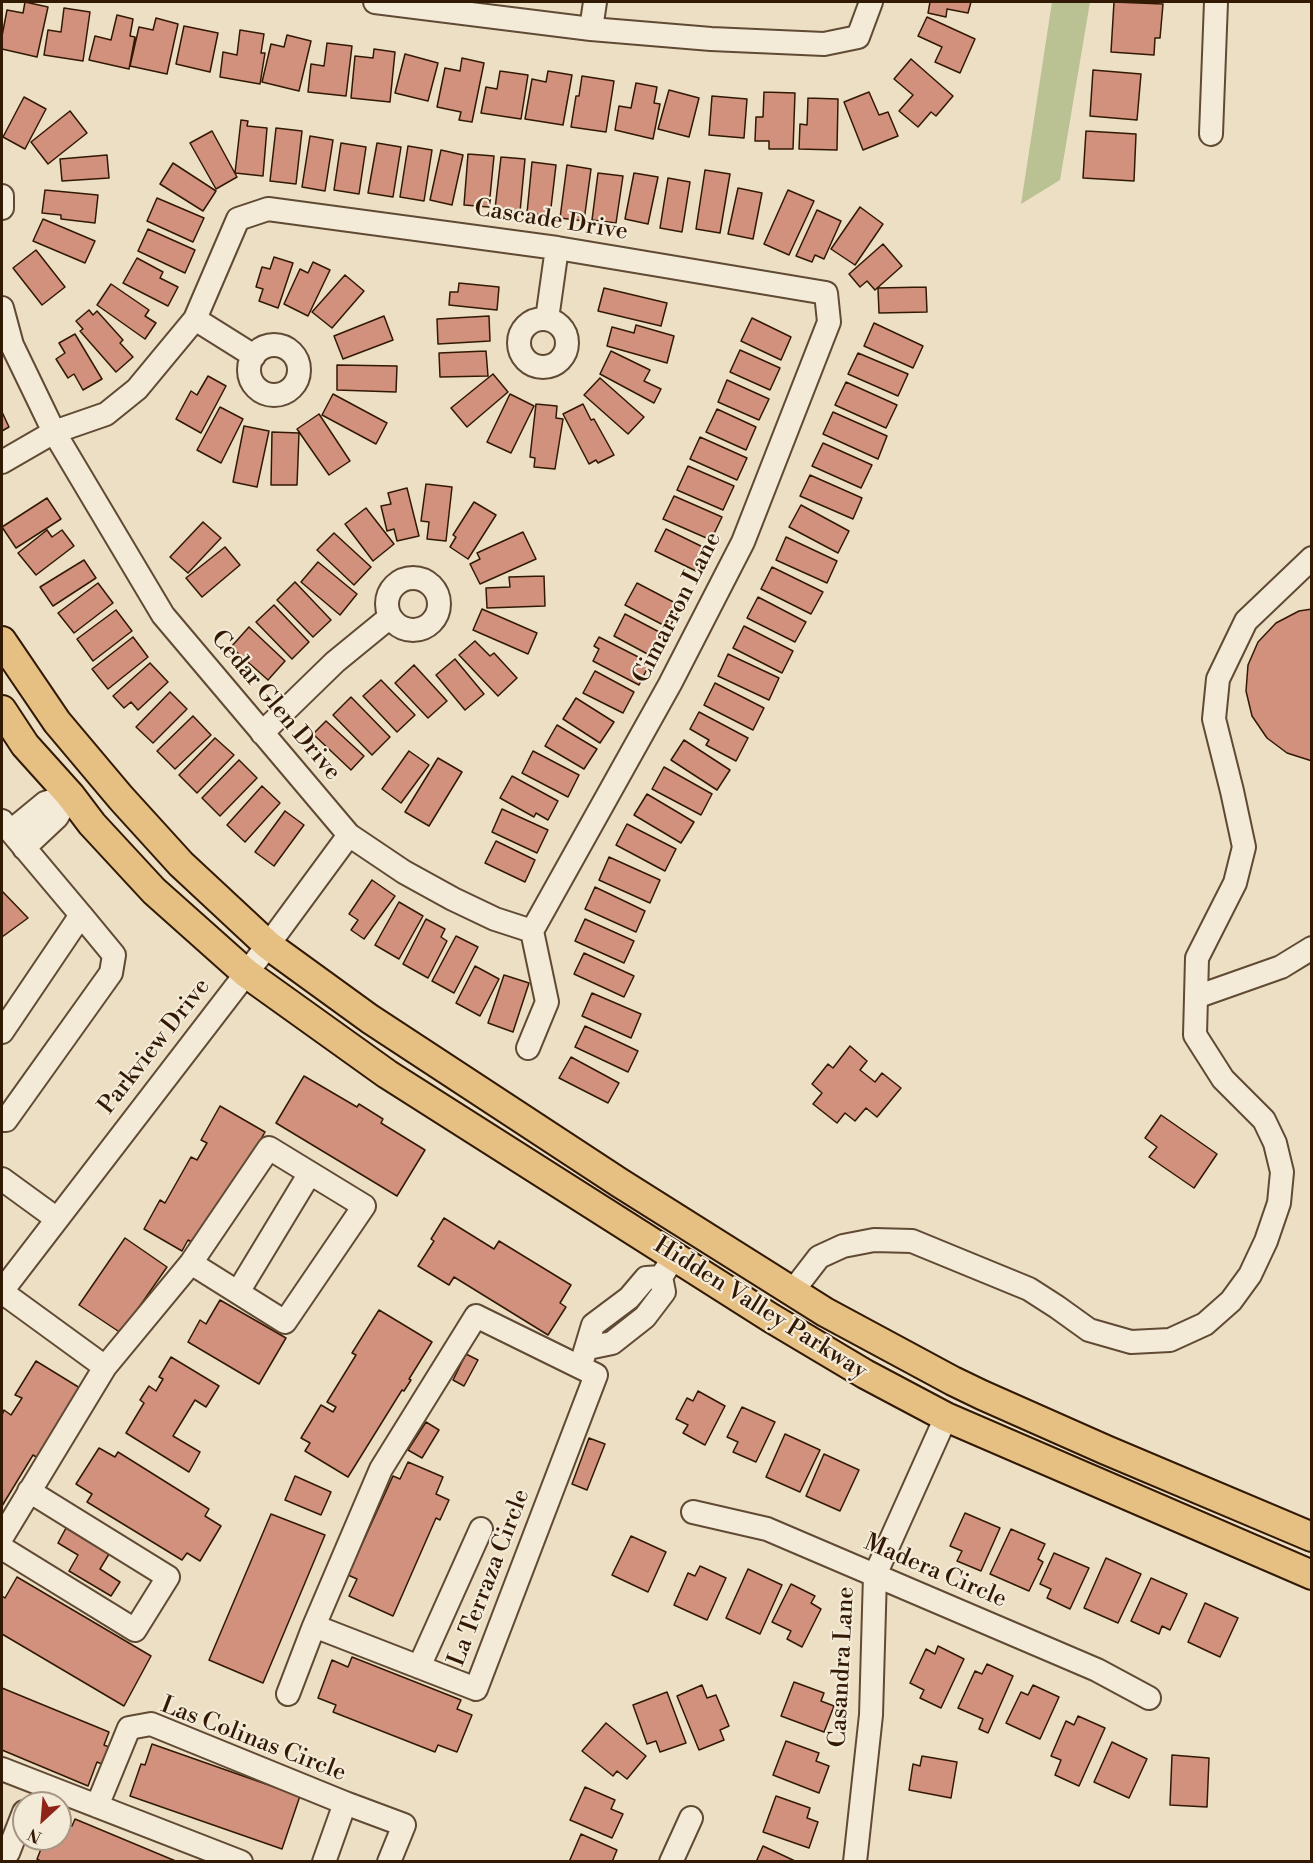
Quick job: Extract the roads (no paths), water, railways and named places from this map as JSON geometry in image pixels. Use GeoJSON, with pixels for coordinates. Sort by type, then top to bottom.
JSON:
{"type":"FeatureCollection","features":[{"type":"Feature","properties":{"kind":"main road","name":"Hidden Valley Parkway"},"geometry":{"type":"LineString","coordinates":[[2,641],[57,722],[181,864],[268,945],[370,1019],[620,1183],[825,1312],[953,1381],[1106,1450],[1311,1537]]}},
{"type":"Feature","properties":{"kind":"main road","name":"Hidden Valley Parkway"},"geometry":{"type":"LineString","coordinates":[[2,710],[25,745],[92,824],[154,891],[246,973],[387,1074],[668,1267],[771,1318],[865,1374],[946,1417],[1311,1575]]}},
{"type":"Feature","properties":{"kind":"main road"},"geometry":{"type":"LineString","coordinates":[[620,1183],[642,1213],[672,1233],[678,1243],[678,1251],[668,1267]]}},
{"type":"Feature","properties":{"kind":"main road"},"geometry":{"type":"LineString","coordinates":[[825,1312],[844,1340],[930,1388],[943,1400],[946,1417],[963,1412],[980,1412],[1077,1454],[1106,1450]]}},
{"type":"Feature","properties":{"kind":"street"},"geometry":{"type":"LineString","coordinates":[[375,2],[591,29],[711,39],[824,44],[858,37],[871,2]]}},
{"type":"Feature","properties":{"kind":"street"},"geometry":{"type":"LineString","coordinates":[[591,29],[595,2]]}},
{"type":"Feature","properties":{"kind":"street"},"geometry":{"type":"LineString","coordinates":[[1211,134],[1216,2]]}},
{"type":"Feature","properties":{"kind":"street"},"geometry":{"type":"LineString","coordinates":[[2,196],[2,208]]}},
{"type":"Feature","properties":{"kind":"street","name":"Cascade Drive"},"geometry":{"type":"LineString","coordinates":[[195,319],[238,219],[267,209],[557,248],[826,293]]}},
{"type":"Feature","properties":{"kind":"street"},"geometry":{"type":"LineString","coordinates":[[547,319],[557,248]]}},
{"type":"Feature","properties":{"kind":"street","name":"Cimarron Lane"},"geometry":{"type":"LineString","coordinates":[[532,931],[670,684],[743,542],[829,322],[826,293]]}},
{"type":"Feature","properties":{"kind":"street","name":"Cedar Glen Drive"},"geometry":{"type":"LineString","coordinates":[[2,308],[12,345],[54,432],[163,615],[262,733],[349,835],[404,872],[453,899],[495,919],[532,931]]}},
{"type":"Feature","properties":{"kind":"street"},"geometry":{"type":"LineString","coordinates":[[2,462],[54,432],[106,414],[137,389],[195,319],[254,356]]}},
{"type":"Feature","properties":{"kind":"street"},"geometry":{"type":"LineString","coordinates":[[792,1292],[819,1257],[843,1246],[874,1240],[912,1241],[1029,1289],[1089,1330],[1131,1342],[1170,1340],[1205,1324],[1231,1301],[1250,1275],[1266,1241],[1279,1203],[1282,1172],[1275,1143],[1264,1120],[1223,1079],[1195,1035],[1197,958],[1235,883],[1244,847],[1214,718],[1218,679],[1246,621],[1311,558]]}},
{"type":"Feature","properties":{"kind":"street"},"geometry":{"type":"LineString","coordinates":[[262,733],[335,662],[390,617]]}},
{"type":"Feature","properties":{"kind":"street"},"geometry":{"type":"LineString","coordinates":[[2,1120],[6,1120],[111,973],[114,955],[12,833],[45,803],[69,795]]}},
{"type":"Feature","properties":{"kind":"street","name":"Parkview Drive"},"geometry":{"type":"LineString","coordinates":[[2,1292],[268,945],[349,835]]}},
{"type":"Feature","properties":{"kind":"street"},"geometry":{"type":"LineString","coordinates":[[2,1032],[81,915]]}},
{"type":"Feature","properties":{"kind":"street"},"geometry":{"type":"LineString","coordinates":[[528,1048],[547,1002],[532,931]]}},
{"type":"Feature","properties":{"kind":"street"},"geometry":{"type":"LineString","coordinates":[[1196,997],[1281,967],[1311,948]]}},
{"type":"Feature","properties":{"kind":"street"},"geometry":{"type":"LineString","coordinates":[[2,1537],[105,1367],[191,1263],[269,1148],[364,1206],[285,1323],[191,1263]]}},
{"type":"Feature","properties":{"kind":"street"},"geometry":{"type":"LineString","coordinates":[[238,1292],[310,1173]]}},
{"type":"Feature","properties":{"kind":"street"},"geometry":{"type":"LineString","coordinates":[[2,1179],[57,1219]]}},
{"type":"Feature","properties":{"kind":"street"},"geometry":{"type":"LineString","coordinates":[[584,1357],[593,1325],[629,1298],[646,1278],[668,1267]]}},
{"type":"Feature","properties":{"kind":"street"},"geometry":{"type":"LineString","coordinates":[[584,1357],[612,1343],[645,1317],[664,1292],[668,1267]]}},
{"type":"Feature","properties":{"kind":"street"},"geometry":{"type":"LineString","coordinates":[[2,1292],[105,1367]]}},
{"type":"Feature","properties":{"kind":"street"},"geometry":{"type":"LineString","coordinates":[[608,1315],[626,1332]]}},
{"type":"Feature","properties":{"kind":"street","name":"La Terraza Circle"},"geometry":{"type":"LineString","coordinates":[[288,1694],[314,1626],[381,1469],[476,1316],[584,1357],[596,1375],[476,1689],[314,1626]]}},
{"type":"Feature","properties":{"kind":"street","name":"Casandra Lane"},"geometry":{"type":"LineString","coordinates":[[855,1862],[871,1715],[874,1575],[946,1417]]}},
{"type":"Feature","properties":{"kind":"street"},"geometry":{"type":"LineString","coordinates":[[2,1548],[135,1630],[168,1577],[29,1491]]}},
{"type":"Feature","properties":{"kind":"street","name":"Madera Circle"},"geometry":{"type":"LineString","coordinates":[[693,1512],[767,1529],[1096,1670],[1149,1698]]}},
{"type":"Feature","properties":{"kind":"street"},"geometry":{"type":"LineString","coordinates":[[419,1668],[481,1529]]}},
{"type":"Feature","properties":{"kind":"street","name":"Las Colinas Circle"},"geometry":{"type":"LineString","coordinates":[[97,1806],[129,1728],[151,1724],[345,1803],[324,1862]]}},
{"type":"Feature","properties":{"kind":"street"},"geometry":{"type":"LineString","coordinates":[[2,1769],[30,1791]]}},
{"type":"Feature","properties":{"kind":"street"},"geometry":{"type":"LineString","coordinates":[[72,1801],[97,1806],[241,1862]]}},
{"type":"Feature","properties":{"kind":"street"},"geometry":{"type":"LineString","coordinates":[[345,1803],[404,1825],[389,1862]]}},
{"type":"Feature","properties":{"kind":"street"},"geometry":{"type":"LineString","coordinates":[[671,1862],[691,1818]]}},
{"type":"Feature","properties":{"kind":"street"},"geometry":{"type":"LineString","coordinates":[[8,1853],[12,1843]]}}]}
